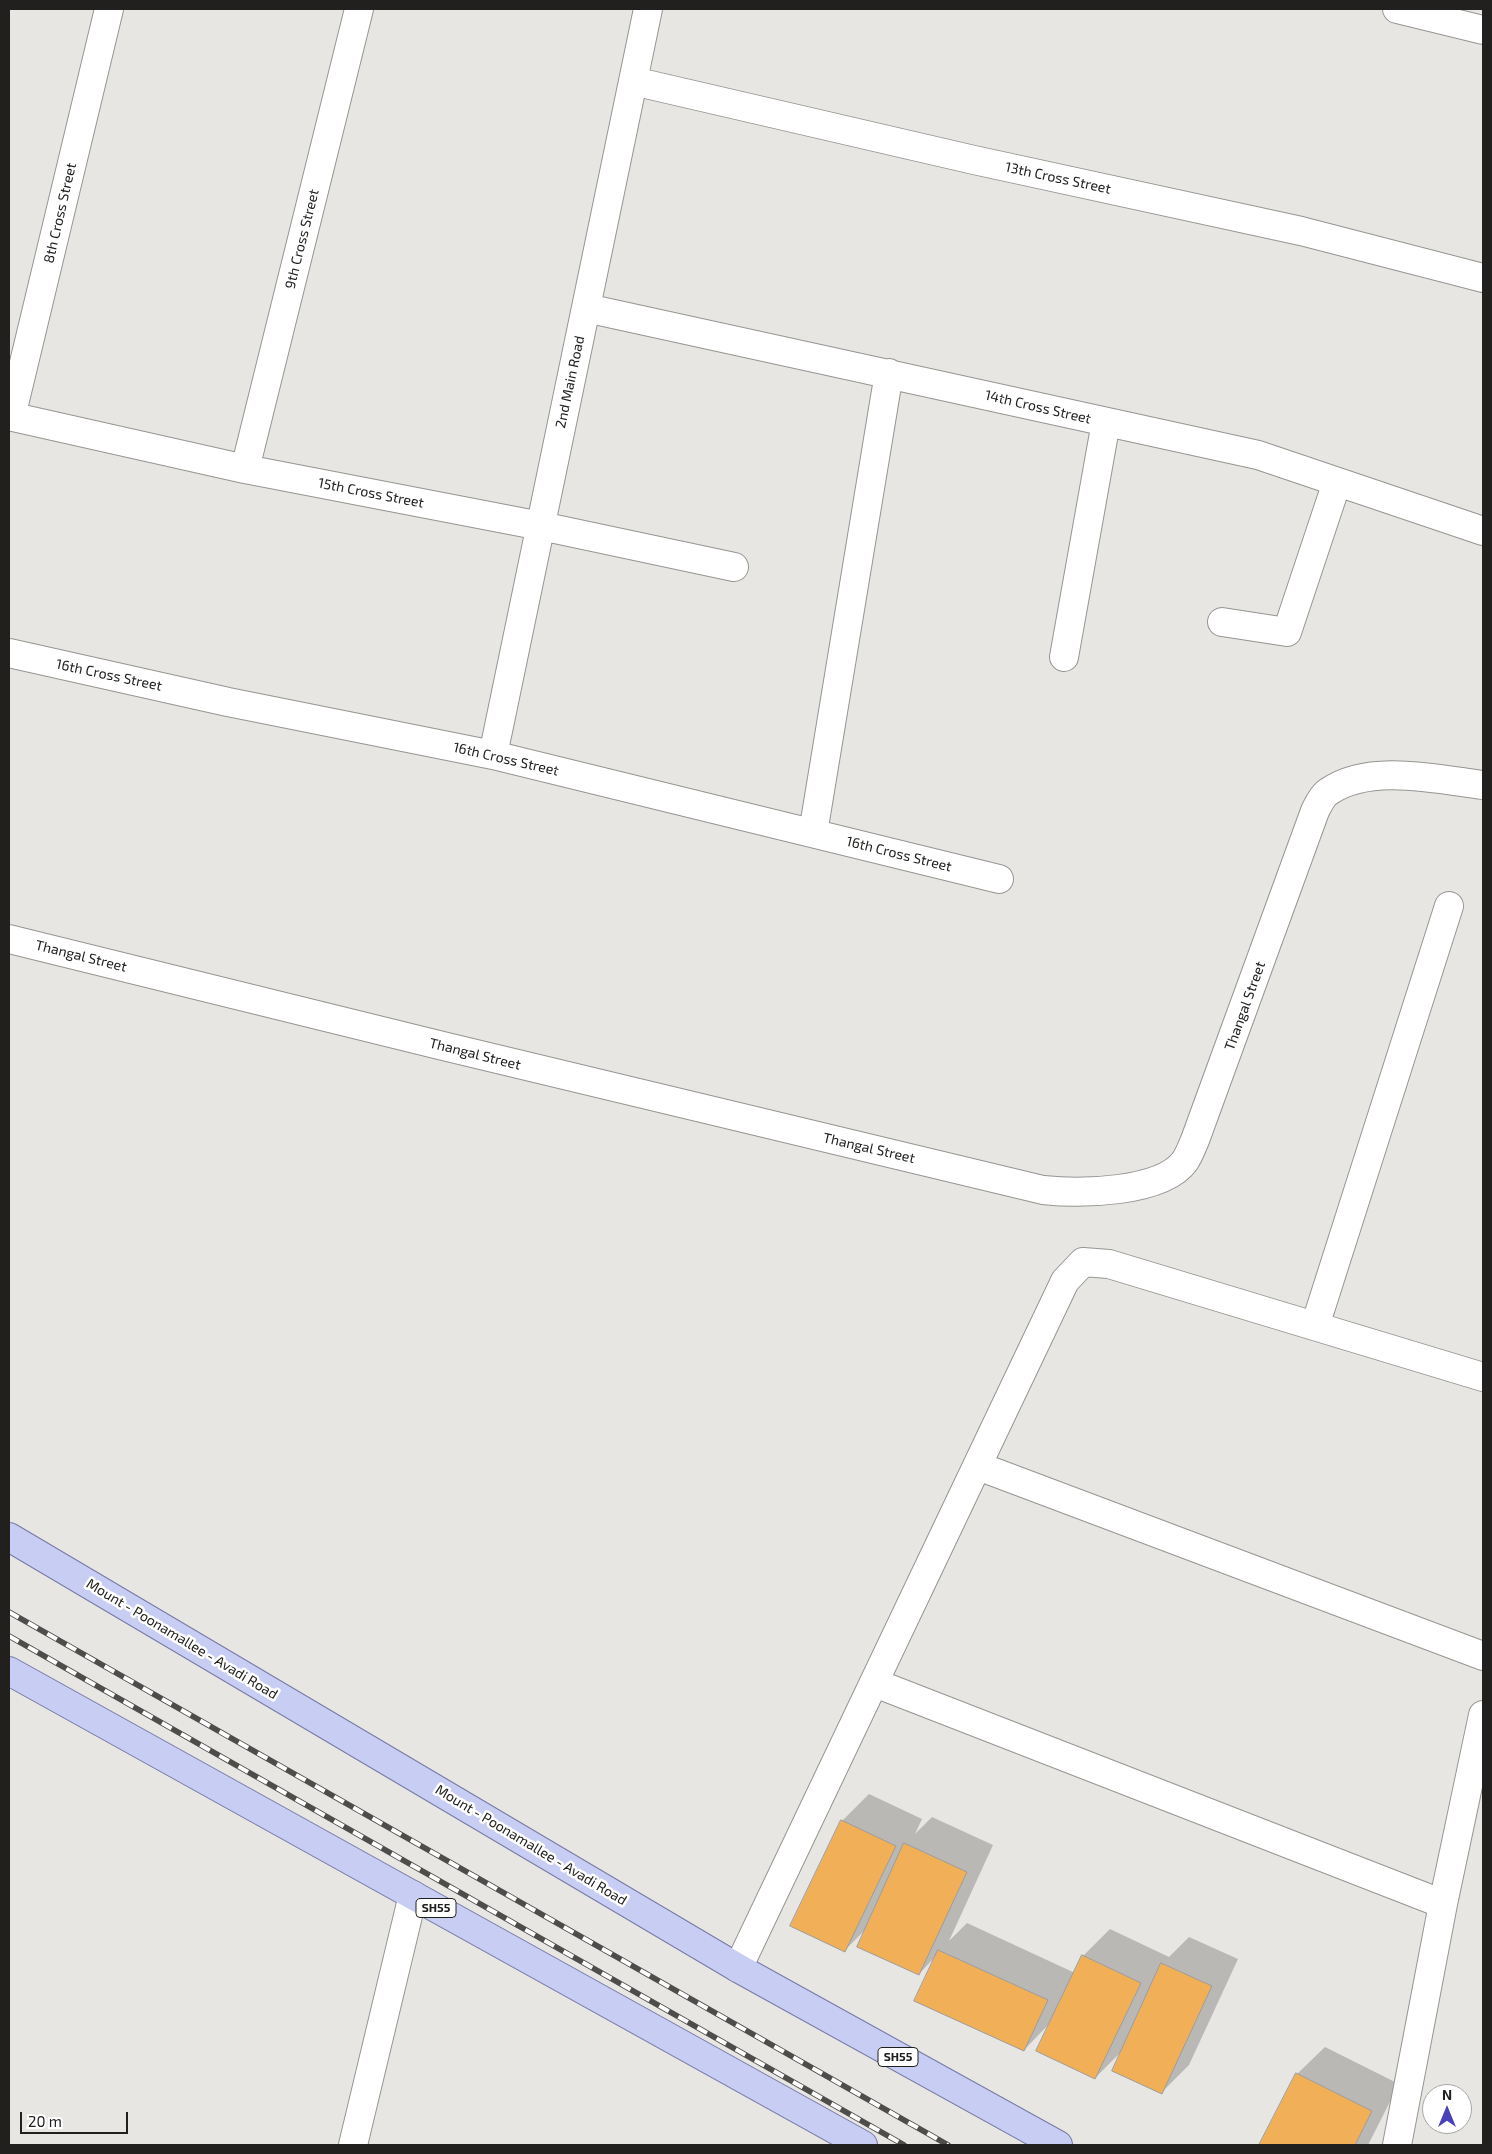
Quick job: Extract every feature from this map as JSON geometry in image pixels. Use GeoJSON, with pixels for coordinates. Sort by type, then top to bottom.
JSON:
{"type":"FeatureCollection","features":[{"type":"Feature","properties":{"kind":"main road","name":"Mount - Poonamallee - Avadi Road"},"geometry":{"type":"LineString","coordinates":[[9,1537],[738,1968],[1058,2145]]}},
{"type":"Feature","properties":{"kind":"main road","name":"SH55"},"geometry":{"type":"LineString","coordinates":[[9,1671],[864,2145]]}},
{"type":"Feature","properties":{"kind":"street","name":"8th Cross Street"},"geometry":{"type":"LineString","coordinates":[[10,417],[109,9]]}},
{"type":"Feature","properties":{"kind":"street","name":"9th Cross Street"},"geometry":{"type":"LineString","coordinates":[[245,469],[359,9]]}},
{"type":"Feature","properties":{"kind":"street","name":"2nd Main Road"},"geometry":{"type":"LineString","coordinates":[[493,755],[648,9]]}},
{"type":"Feature","properties":{"kind":"street"},"geometry":{"type":"LineString","coordinates":[[1397,9],[1483,30]]}},
{"type":"Feature","properties":{"kind":"street","name":"13th Cross Street"},"geometry":{"type":"LineString","coordinates":[[633,81],[974,160],[1301,231],[1483,278]]}},
{"type":"Feature","properties":{"kind":"street","name":"14th Cross Street"},"geometry":{"type":"LineString","coordinates":[[586,308],[1258,455],[1483,531]]}},
{"type":"Feature","properties":{"kind":"street"},"geometry":{"type":"LineString","coordinates":[[813,833],[889,374]]}},
{"type":"Feature","properties":{"kind":"street","name":"15th Cross Street"},"geometry":{"type":"LineString","coordinates":[[10,417],[245,469],[541,526],[734,567]]}},
{"type":"Feature","properties":{"kind":"street"},"geometry":{"type":"LineString","coordinates":[[1064,658],[1106,422]]}},
{"type":"Feature","properties":{"kind":"street"},"geometry":{"type":"LineString","coordinates":[[1222,622],[1287,632],[1337,482]]}},
{"type":"Feature","properties":{"kind":"street","name":"16th Cross Street"},"geometry":{"type":"LineString","coordinates":[[9,653],[228,702],[493,755],[999,879]]}},
{"type":"Feature","properties":{"kind":"street","name":"Thangal Street"},"geometry":{"type":"LineString","coordinates":[[9,939],[443,1046],[1043,1190],[1066,1192],[1098,1191],[1144,1185],[1169,1174],[1185,1162],[1199,1131],[1315,811],[1326,794],[1345,782],[1374,776],[1406,776],[1483,785]]}},
{"type":"Feature","properties":{"kind":"street"},"geometry":{"type":"LineString","coordinates":[[1315,1326],[1448,906]]}},
{"type":"Feature","properties":{"kind":"street"},"geometry":{"type":"LineString","coordinates":[[738,1968],[1065,1281],[1083,1262],[1109,1264],[1483,1377]]}},
{"type":"Feature","properties":{"kind":"street"},"geometry":{"type":"LineString","coordinates":[[978,1466],[1483,1656]]}},
{"type":"Feature","properties":{"kind":"street"},"geometry":{"type":"LineString","coordinates":[[875,1683],[1443,1904]]}},
{"type":"Feature","properties":{"kind":"street"},"geometry":{"type":"LineString","coordinates":[[1397,2145],[1443,1904],[1483,1714]]}},
{"type":"Feature","properties":{"kind":"street"},"geometry":{"type":"LineString","coordinates":[[353,2145],[413,1895]]}},
{"type":"Feature","properties":{"kind":"building"},"geometry":{"type":"Polygon","coordinates":[[[841,1820],[896,1846],[845,1952],[790,1926],[841,1820]]]}},
{"type":"Feature","properties":{"kind":"building"},"geometry":{"type":"Polygon","coordinates":[[[904,1843],[967,1872],[919,1975],[857,1947],[904,1843]]]}},
{"type":"Feature","properties":{"kind":"building"},"geometry":{"type":"Polygon","coordinates":[[[938,1950],[1048,2000],[1024,2051],[914,2001],[938,1950]]]}},
{"type":"Feature","properties":{"kind":"building"},"geometry":{"type":"Polygon","coordinates":[[[1082,1955],[1141,1983],[1095,2079],[1036,2051],[1082,1955]]]}},
{"type":"Feature","properties":{"kind":"building"},"geometry":{"type":"Polygon","coordinates":[[[1161,1963],[1212,1986],[1162,2094],[1112,2071],[1161,1963]]]}},
{"type":"Feature","properties":{"kind":"building"},"geometry":{"type":"Polygon","coordinates":[[[1296,2073],[1372,2111],[1355,2145],[1259,2145],[1296,2073]]]}},
{"type":"Feature","properties":{"kind":"railway"},"geometry":{"type":"LineString","coordinates":[[9,1612],[948,2145]]}},
{"type":"Feature","properties":{"kind":"railway"},"geometry":{"type":"LineString","coordinates":[[9,1636],[904,2145]]}}]}
